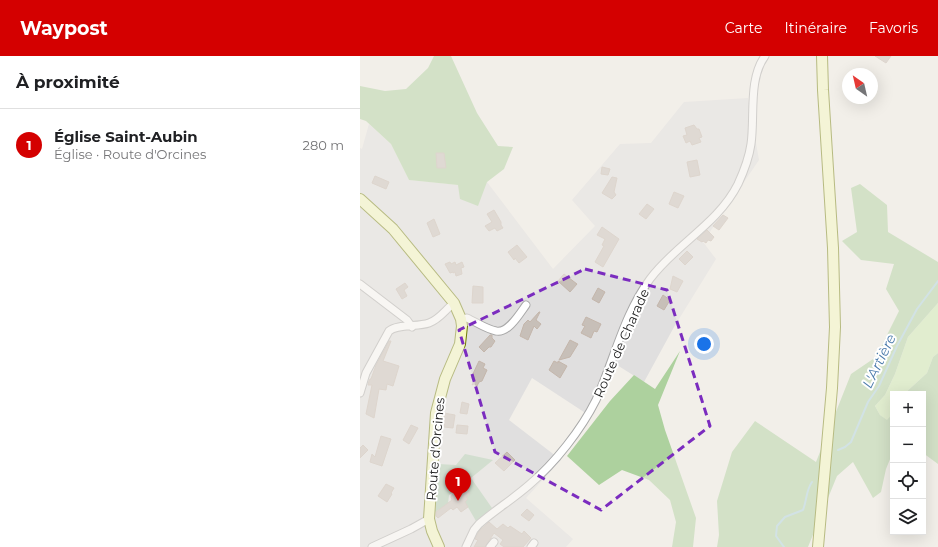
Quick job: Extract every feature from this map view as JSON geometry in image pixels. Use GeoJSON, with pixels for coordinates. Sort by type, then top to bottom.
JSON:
{"type":"FeatureCollection","features":[{"type":"Feature","properties":{"kind":"street","name":"Route de Charade"},"geometry":{"type":"LineString","coordinates":[[466,547],[474,530],[479,524],[529,486],[562,450],[588,414],[596,399],[636,301],[649,280],[655,272],[713,218],[732,195],[750,154],[756,78],[760,65],[765,56]]}},
{"type":"Feature","properties":{"kind":"street"},"geometry":{"type":"LineString","coordinates":[[818,547],[832,388],[835,321],[833,248],[822,56]]}},
{"type":"Feature","properties":{"kind":"street","name":"Route d'Orcines"},"geometry":{"type":"LineString","coordinates":[[360,199],[393,228],[454,304],[461,319],[462,326],[460,344],[445,379],[436,413],[429,519],[432,531],[439,547]]}},
{"type":"Feature","properties":{"kind":"street"},"geometry":{"type":"LineString","coordinates":[[360,284],[408,320],[412,327]]}},
{"type":"Feature","properties":{"kind":"street"},"geometry":{"type":"LineString","coordinates":[[360,393],[366,372],[389,331],[394,328],[419,326],[436,320],[454,304]]}},
{"type":"Feature","properties":{"kind":"street"},"geometry":{"type":"LineString","coordinates":[[461,319],[467,318],[497,332],[505,330],[526,305]]}},
{"type":"Feature","properties":{"kind":"street"},"geometry":{"type":"LineString","coordinates":[[372,547],[429,519]]}},
{"type":"Feature","properties":{"kind":"highlighted area"},"geometry":{"type":"Polygon","coordinates":[[[585,269],[667,290],[710,426],[601,510],[495,452],[459,330],[585,269]]]}},
{"type":"Feature","properties":{"kind":"shaded area"},"geometry":{"type":"Polygon","coordinates":[[[748,98],[759,160],[703,242],[716,259],[674,327],[644,382],[617,365],[587,414],[532,378],[509,420],[561,460],[526,498],[573,539],[566,547],[360,547],[360,148],[362,149],[369,124],[391,144],[409,180],[459,185],[487,182],[553,269],[595,226],[572,200],[620,144],[651,143],[684,102],[748,98]]]}},
{"type":"Feature","properties":{"kind":"green space"},"geometry":{"type":"Polygon","coordinates":[[[434,56],[451,56],[477,113],[498,146],[513,147],[504,169],[487,182],[478,206],[460,199],[458,185],[409,180],[391,144],[366,121],[360,119],[360,86],[385,91],[406,89],[428,68],[434,56]]]}},
{"type":"Feature","properties":{"kind":"green space"},"geometry":{"type":"Polygon","coordinates":[[[860,184],[887,205],[888,232],[938,262],[938,303],[908,337],[895,374],[885,395],[875,406],[880,415],[887,420],[890,416],[890,459],[886,469],[881,492],[873,498],[853,462],[837,476],[808,547],[717,547],[719,535],[717,501],[732,452],[755,421],[816,462],[851,374],[876,357],[899,311],[886,289],[894,264],[861,260],[842,241],[857,232],[851,188],[860,184]]]}},
{"type":"Feature","properties":{"kind":"green space"},"geometry":{"type":"Polygon","coordinates":[[[938,303],[938,353],[933,357],[927,373],[907,391],[890,391],[890,417],[887,421],[880,415],[875,406],[885,395],[895,374],[908,337],[938,303]]]}},
{"type":"Feature","properties":{"kind":"green space"},"geometry":{"type":"Polygon","coordinates":[[[680,351],[658,405],[665,430],[696,518],[693,547],[672,547],[676,522],[670,500],[649,480],[622,470],[599,485],[567,456],[610,401],[634,375],[655,389],[680,351]]]}},
{"type":"Feature","properties":{"kind":"green space"},"geometry":{"type":"Polygon","coordinates":[[[938,353],[938,464],[926,455],[926,391],[907,391],[927,373],[933,357],[938,353]]]}},
{"type":"Feature","properties":{"kind":"green space"},"geometry":{"type":"Polygon","coordinates":[[[465,454],[493,460],[471,478],[492,508],[476,521],[465,502],[467,499],[466,497],[470,494],[466,489],[462,493],[455,491],[449,495],[448,504],[435,512],[438,464],[456,465],[465,454]]]}},
{"type":"Feature","properties":{"kind":"building"},"geometry":{"type":"Polygon","coordinates":[[[875,56],[891,56],[886,63],[875,56]]]}},
{"type":"Feature","properties":{"kind":"building"},"geometry":{"type":"Polygon","coordinates":[[[694,125],[697,129],[699,129],[702,137],[699,138],[701,142],[692,145],[690,141],[686,143],[683,136],[687,135],[685,128],[694,125]]]}},
{"type":"Feature","properties":{"kind":"building"},"geometry":{"type":"Polygon","coordinates":[[[436,153],[444,153],[446,168],[437,168],[436,153]]]}},
{"type":"Feature","properties":{"kind":"building"},"geometry":{"type":"Polygon","coordinates":[[[697,160],[700,175],[690,177],[687,162],[697,160]]]}},
{"type":"Feature","properties":{"kind":"building"},"geometry":{"type":"Polygon","coordinates":[[[602,167],[610,169],[608,175],[601,174],[602,167]]]}},
{"type":"Feature","properties":{"kind":"building"},"geometry":{"type":"Polygon","coordinates":[[[375,176],[389,182],[386,189],[372,183],[375,176]]]}},
{"type":"Feature","properties":{"kind":"building"},"geometry":{"type":"Polygon","coordinates":[[[612,177],[617,178],[614,192],[616,195],[612,199],[602,193],[612,177]]]}},
{"type":"Feature","properties":{"kind":"building"},"geometry":{"type":"Polygon","coordinates":[[[674,192],[684,196],[678,208],[669,204],[674,192]]]}},
{"type":"Feature","properties":{"kind":"building"},"geometry":{"type":"Polygon","coordinates":[[[647,204],[654,209],[646,219],[639,214],[647,204]]]}},
{"type":"Feature","properties":{"kind":"building"},"geometry":{"type":"Polygon","coordinates":[[[494,210],[503,228],[497,231],[495,228],[489,231],[485,226],[492,222],[487,214],[494,210]]]}},
{"type":"Feature","properties":{"kind":"building"},"geometry":{"type":"Polygon","coordinates":[[[723,215],[728,218],[719,230],[713,226],[723,215]]]}},
{"type":"Feature","properties":{"kind":"building"},"geometry":{"type":"Polygon","coordinates":[[[434,219],[440,234],[433,237],[427,223],[434,219]]]}},
{"type":"Feature","properties":{"kind":"building"},"geometry":{"type":"Polygon","coordinates":[[[602,227],[619,239],[603,267],[595,262],[604,246],[602,245],[605,239],[597,235],[602,227]]]}},
{"type":"Feature","properties":{"kind":"building"},"geometry":{"type":"Polygon","coordinates":[[[707,230],[714,237],[711,241],[708,240],[706,243],[697,239],[707,230]]]}},
{"type":"Feature","properties":{"kind":"building"},"geometry":{"type":"Polygon","coordinates":[[[517,245],[527,257],[519,263],[515,258],[514,260],[508,252],[517,245]]]}},
{"type":"Feature","properties":{"kind":"building"},"geometry":{"type":"Polygon","coordinates":[[[687,251],[693,257],[685,265],[679,259],[687,251]]]}},
{"type":"Feature","properties":{"kind":"building"},"geometry":{"type":"Polygon","coordinates":[[[450,262],[451,264],[455,262],[456,265],[462,262],[464,267],[461,268],[462,274],[456,276],[455,272],[450,273],[445,264],[450,262]]]}},
{"type":"Feature","properties":{"kind":"building"},"geometry":{"type":"Polygon","coordinates":[[[564,274],[577,284],[570,292],[558,281],[564,274]]]}},
{"type":"Feature","properties":{"kind":"building"},"geometry":{"type":"Polygon","coordinates":[[[673,276],[683,281],[677,292],[670,289],[673,276]]]}},
{"type":"Feature","properties":{"kind":"building"},"geometry":{"type":"Polygon","coordinates":[[[405,283],[408,287],[404,290],[407,296],[402,299],[396,289],[405,283]]]}},
{"type":"Feature","properties":{"kind":"building"},"geometry":{"type":"Polygon","coordinates":[[[473,286],[483,287],[483,303],[472,303],[473,286]]]}},
{"type":"Feature","properties":{"kind":"building"},"geometry":{"type":"Polygon","coordinates":[[[598,288],[605,292],[599,303],[592,299],[598,288]]]}},
{"type":"Feature","properties":{"kind":"building"},"geometry":{"type":"Polygon","coordinates":[[[663,295],[670,300],[664,310],[657,306],[663,295]]]}},
{"type":"Feature","properties":{"kind":"building"},"geometry":{"type":"Polygon","coordinates":[[[539,312],[536,320],[541,324],[537,329],[534,326],[528,340],[520,336],[524,324],[528,320],[530,322],[539,312]]]}},
{"type":"Feature","properties":{"kind":"building"},"geometry":{"type":"Polygon","coordinates":[[[586,317],[601,324],[597,332],[594,331],[591,338],[581,333],[585,326],[582,325],[586,317]]]}},
{"type":"Feature","properties":{"kind":"building"},"geometry":{"type":"Polygon","coordinates":[[[490,335],[492,335],[492,338],[495,341],[491,347],[484,352],[479,347],[490,335]]]}},
{"type":"Feature","properties":{"kind":"building"},"geometry":{"type":"Polygon","coordinates":[[[570,340],[578,344],[570,357],[559,360],[570,340]]]}},
{"type":"Feature","properties":{"kind":"building"},"geometry":{"type":"Polygon","coordinates":[[[389,341],[391,341],[383,361],[399,366],[393,386],[387,384],[386,390],[379,389],[374,418],[366,414],[372,385],[368,385],[376,365],[389,341]]]}},
{"type":"Feature","properties":{"kind":"building"},"geometry":{"type":"Polygon","coordinates":[[[479,361],[485,364],[483,368],[487,370],[482,381],[479,382],[477,386],[474,384],[472,385],[475,379],[471,378],[479,361]]]}},
{"type":"Feature","properties":{"kind":"building"},"geometry":{"type":"Polygon","coordinates":[[[554,361],[558,363],[558,361],[567,366],[560,378],[549,370],[554,361]]]}},
{"type":"Feature","properties":{"kind":"building"},"geometry":{"type":"Polygon","coordinates":[[[462,402],[469,404],[467,414],[460,413],[462,402]]]}},
{"type":"Feature","properties":{"kind":"building"},"geometry":{"type":"Polygon","coordinates":[[[444,413],[455,415],[453,428],[444,427],[444,413]]]}},
{"type":"Feature","properties":{"kind":"building"},"geometry":{"type":"Polygon","coordinates":[[[411,425],[418,428],[409,444],[403,440],[411,425]]]}},
{"type":"Feature","properties":{"kind":"building"},"geometry":{"type":"Polygon","coordinates":[[[457,425],[468,426],[467,434],[456,433],[457,425]]]}},
{"type":"Feature","properties":{"kind":"building"},"geometry":{"type":"Polygon","coordinates":[[[381,436],[391,439],[382,466],[370,462],[372,454],[375,457],[381,436]]]}},
{"type":"Feature","properties":{"kind":"building"},"geometry":{"type":"Polygon","coordinates":[[[363,445],[368,450],[360,458],[360,448],[363,445]]]}},
{"type":"Feature","properties":{"kind":"building"},"geometry":{"type":"Polygon","coordinates":[[[507,452],[515,460],[504,471],[495,463],[507,452]]]}},
{"type":"Feature","properties":{"kind":"building"},"geometry":{"type":"Polygon","coordinates":[[[386,484],[394,488],[387,502],[378,496],[386,484]]]}},
{"type":"Feature","properties":{"kind":"building"},"geometry":{"type":"Polygon","coordinates":[[[467,489],[470,494],[466,497],[468,499],[465,502],[468,507],[461,512],[457,507],[453,510],[451,508],[438,518],[436,516],[436,512],[452,500],[451,497],[453,493],[459,494],[467,489]]]}},
{"type":"Feature","properties":{"kind":"building"},"geometry":{"type":"Polygon","coordinates":[[[527,509],[534,515],[529,521],[521,515],[527,509]]]}},
{"type":"Feature","properties":{"kind":"building"},"geometry":{"type":"Polygon","coordinates":[[[489,522],[497,529],[503,524],[508,528],[510,526],[522,534],[524,531],[531,538],[523,547],[504,547],[500,544],[503,540],[494,533],[485,547],[474,547],[478,540],[475,539],[479,531],[489,522]]]}},
{"type":"Feature","properties":{"kind":"waterway","name":"L'Artière"},"geometry":{"type":"LineString","coordinates":[[838,450],[851,442],[868,402],[879,386],[897,346],[917,309],[938,281]]}},
{"type":"Feature","properties":{"kind":"waterway","name":"L'Artière"},"geometry":{"type":"LineString","coordinates":[[784,547],[776,536],[777,526],[785,517],[803,510],[812,482]]}},
{"type":"Feature","properties":{"kind":"place","name":"Église Saint-Aubin"},"geometry":{"type":"Point","coordinates":[458,501]}}]}
